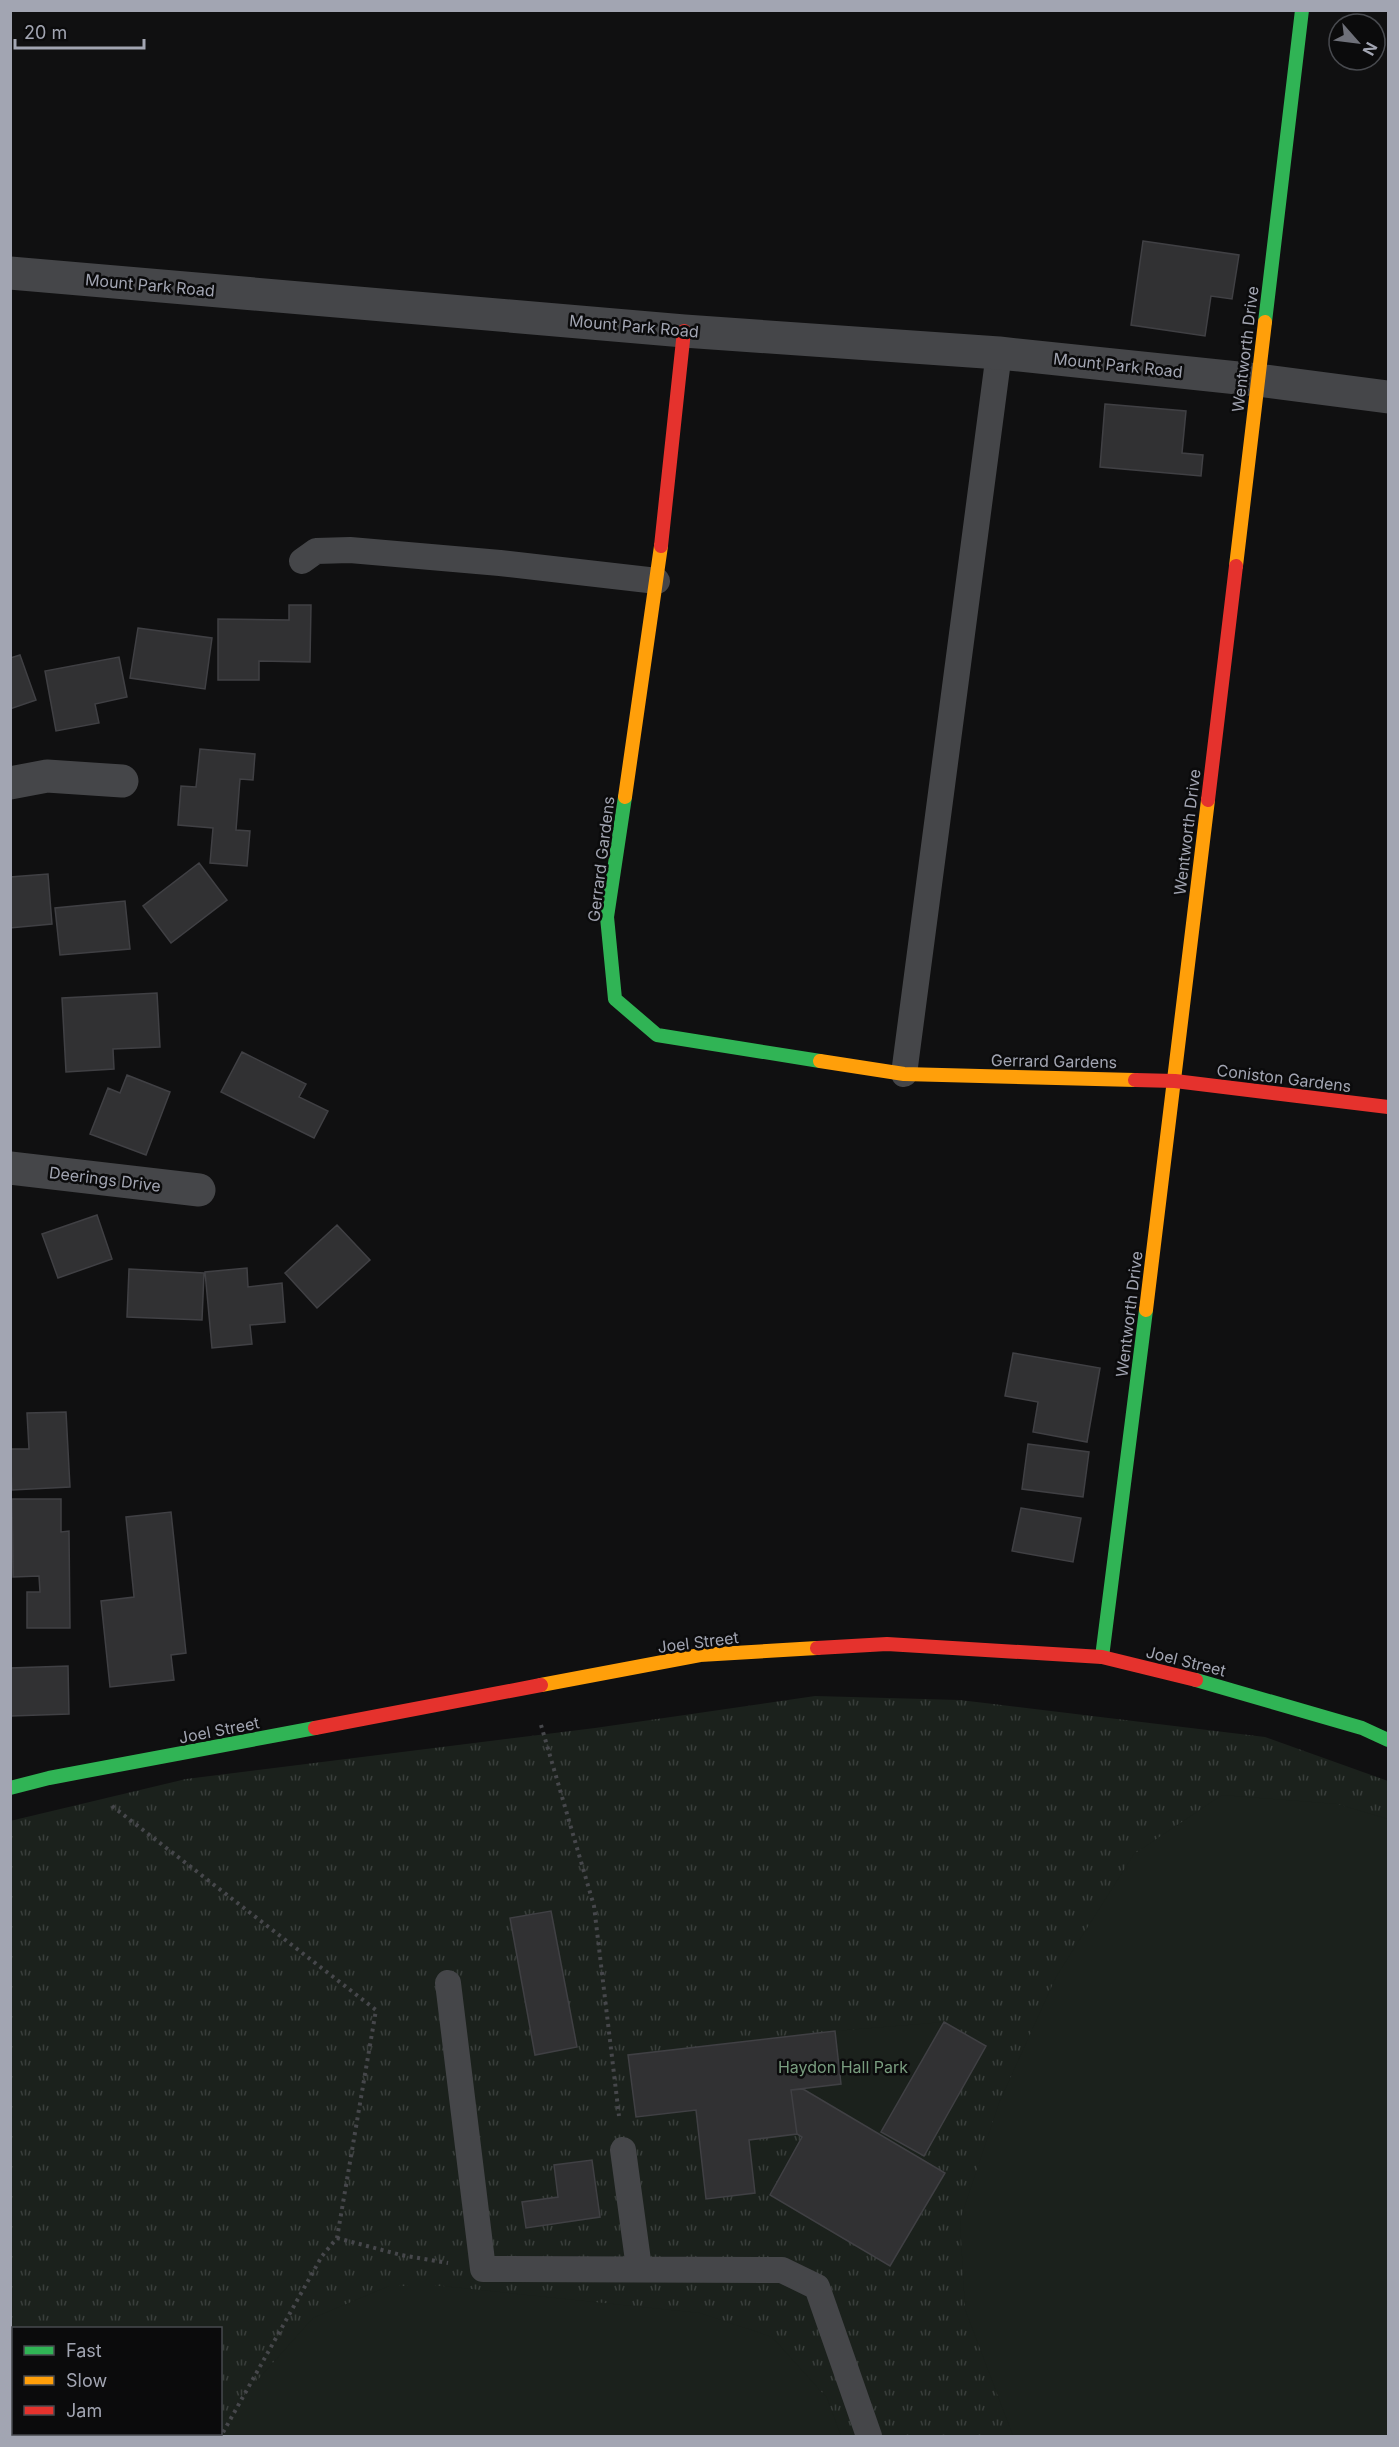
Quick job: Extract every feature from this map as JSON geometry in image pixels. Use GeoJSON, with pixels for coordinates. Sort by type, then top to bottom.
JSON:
{"type":"FeatureCollection","features":[{"type":"Feature","properties":{"kind":"street","name":"Wentworth Drive"},"geometry":{"type":"LineString","coordinates":[[1102,1657],[1175,1081],[1302,10]]}},
{"type":"Feature","properties":{"kind":"street","name":"Mount Park Road"},"geometry":{"type":"LineString","coordinates":[[10,273],[684,331],[999,353],[1257,380],[1389,397]]}},
{"type":"Feature","properties":{"kind":"street","name":"Gerrard Gardens"},"geometry":{"type":"LineString","coordinates":[[684,331],[657,581],[607,917],[615,999],[657,1035],[904,1074],[1175,1081]]}},
{"type":"Feature","properties":{"kind":"street"},"geometry":{"type":"LineString","coordinates":[[10,783],[47,776],[122,781]]}},
{"type":"Feature","properties":{"kind":"street","name":"Coniston Gardens"},"geometry":{"type":"LineString","coordinates":[[1175,1081],[1389,1107]]}},
{"type":"Feature","properties":{"kind":"street","name":"Deerings Drive"},"geometry":{"type":"LineString","coordinates":[[10,1167],[199,1190]]}},
{"type":"Feature","properties":{"kind":"street","name":"Joel Street"},"geometry":{"type":"LineString","coordinates":[[10,1788],[700,1655],[887,1644],[1102,1657],[1217,1685],[1362,1728],[1389,1740]]}},
{"type":"Feature","properties":{"kind":"lane"},"geometry":{"type":"LineString","coordinates":[[904,1074],[999,353]]}},
{"type":"Feature","properties":{"kind":"lane"},"geometry":{"type":"LineString","coordinates":[[302,561],[316,551],[350,550],[500,563],[657,581]]}},
{"type":"Feature","properties":{"kind":"lane"},"geometry":{"type":"LineString","coordinates":[[448,1983],[483,2269],[782,2270],[817,2286],[869,2436]]}},
{"type":"Feature","properties":{"kind":"lane"},"geometry":{"type":"LineString","coordinates":[[623,2150],[639,2268]]}},
{"type":"Feature","properties":{"kind":"path"},"geometry":{"type":"LineString","coordinates":[[544,1735],[594,1906],[623,2150]]}},
{"type":"Feature","properties":{"kind":"path"},"geometry":{"type":"LineString","coordinates":[[70,1775],[376,2010],[337,2238],[322,2256],[222,2434]]}},
{"type":"Feature","properties":{"kind":"path"},"geometry":{"type":"LineString","coordinates":[[337,2238],[401,2255],[483,2269]]}},
{"type":"Feature","properties":{"kind":"green space","name":"Haydon Hall Park"},"geometry":{"type":"Polygon","coordinates":[[[815,1696],[960,1700],[1265,1737],[1388,1781],[1388,2436],[11,2436],[10,1821],[186,1779],[595,1728],[815,1696]]]}},
{"type":"Feature","properties":{"kind":"green space"},"geometry":{"type":"Polygon","coordinates":[[[1222,1795],[1337,1804],[1388,1819],[1388,2436],[1013,2436],[965,2309],[960,2220],[999,2103],[1056,1977],[1134,1854],[1222,1795]]]}},
{"type":"Feature","properties":{"kind":"green space"},"geometry":{"type":"Polygon","coordinates":[[[944,2022],[880,2134],[803,2089],[840,2084],[835,2031],[944,2022]]]}},
{"type":"Feature","properties":{"kind":"green space"},"geometry":{"type":"Polygon","coordinates":[[[389,2286],[442,2286],[700,2313],[772,2337],[827,2398],[841,2436],[207,2436],[222,2435],[222,2420],[313,2318],[389,2286]]]}},
{"type":"Feature","properties":{"kind":"building"},"geometry":{"type":"Polygon","coordinates":[[[1143,241],[1239,255],[1232,299],[1211,296],[1205,336],[1131,325],[1143,241]]]}},
{"type":"Feature","properties":{"kind":"building"},"geometry":{"type":"Polygon","coordinates":[[[1105,404],[1186,411],[1182,453],[1203,455],[1201,476],[1100,467],[1105,404]]]}},
{"type":"Feature","properties":{"kind":"building"},"geometry":{"type":"Polygon","coordinates":[[[289,605],[311,605],[310,662],[259,661],[259,680],[218,680],[218,619],[289,620],[289,605]]]}},
{"type":"Feature","properties":{"kind":"building"},"geometry":{"type":"Polygon","coordinates":[[[138,628],[212,638],[205,689],[130,678],[138,628]]]}},
{"type":"Feature","properties":{"kind":"building"},"geometry":{"type":"Polygon","coordinates":[[[20,655],[36,700],[10,709],[10,658],[20,655]]]}},
{"type":"Feature","properties":{"kind":"building"},"geometry":{"type":"Polygon","coordinates":[[[119,657],[127,697],[95,704],[99,723],[56,731],[45,671],[119,657]]]}},
{"type":"Feature","properties":{"kind":"building"},"geometry":{"type":"Polygon","coordinates":[[[200,749],[255,754],[253,780],[240,779],[236,830],[250,831],[247,866],[210,863],[213,828],[178,825],[181,786],[196,787],[200,749]]]}},
{"type":"Feature","properties":{"kind":"building"},"geometry":{"type":"Polygon","coordinates":[[[199,863],[227,900],[171,943],[143,906],[199,863]]]}},
{"type":"Feature","properties":{"kind":"building"},"geometry":{"type":"Polygon","coordinates":[[[48,874],[52,924],[10,928],[10,877],[48,874]]]}},
{"type":"Feature","properties":{"kind":"building"},"geometry":{"type":"Polygon","coordinates":[[[125,901],[130,949],[60,955],[55,908],[125,901]]]}},
{"type":"Feature","properties":{"kind":"building"},"geometry":{"type":"Polygon","coordinates":[[[157,993],[160,1047],[113,1049],[114,1069],[66,1072],[62,998],[157,993]]]}},
{"type":"Feature","properties":{"kind":"building"},"geometry":{"type":"Polygon","coordinates":[[[242,1052],[306,1084],[299,1097],[328,1111],[314,1138],[221,1092],[242,1052]]]}},
{"type":"Feature","properties":{"kind":"building"},"geometry":{"type":"Polygon","coordinates":[[[127,1075],[170,1092],[146,1155],[90,1134],[108,1088],[120,1093],[127,1075]]]}},
{"type":"Feature","properties":{"kind":"building"},"geometry":{"type":"Polygon","coordinates":[[[97,1215],[112,1259],[58,1278],[42,1234],[97,1215]]]}},
{"type":"Feature","properties":{"kind":"building"},"geometry":{"type":"Polygon","coordinates":[[[337,1225],[370,1260],[317,1308],[285,1273],[337,1225]]]}},
{"type":"Feature","properties":{"kind":"building"},"geometry":{"type":"Polygon","coordinates":[[[247,1268],[248,1287],[282,1283],[285,1322],[250,1325],[252,1344],[212,1348],[205,1272],[247,1268]]]}},
{"type":"Feature","properties":{"kind":"building"},"geometry":{"type":"Polygon","coordinates":[[[129,1269],[204,1273],[202,1320],[127,1317],[129,1269]]]}},
{"type":"Feature","properties":{"kind":"building"},"geometry":{"type":"Polygon","coordinates":[[[1013,1353],[1100,1368],[1087,1442],[1033,1432],[1038,1402],[1005,1396],[1013,1353]]]}},
{"type":"Feature","properties":{"kind":"building"},"geometry":{"type":"Polygon","coordinates":[[[66,1412],[70,1487],[12,1490],[10,1449],[29,1449],[27,1413],[66,1412]]]}},
{"type":"Feature","properties":{"kind":"building"},"geometry":{"type":"Polygon","coordinates":[[[1028,1444],[1089,1452],[1083,1497],[1022,1489],[1028,1444]]]}},
{"type":"Feature","properties":{"kind":"building"},"geometry":{"type":"Polygon","coordinates":[[[12,1499],[61,1499],[61,1532],[69,1531],[70,1628],[27,1628],[27,1592],[40,1592],[39,1576],[13,1577],[12,1499]]]}},
{"type":"Feature","properties":{"kind":"building"},"geometry":{"type":"Polygon","coordinates":[[[1021,1508],[1081,1518],[1073,1562],[1012,1551],[1021,1508]]]}},
{"type":"Feature","properties":{"kind":"building"},"geometry":{"type":"Polygon","coordinates":[[[171,1512],[186,1653],[171,1655],[174,1680],[110,1687],[101,1601],[134,1597],[126,1517],[171,1512]]]}},
{"type":"Feature","properties":{"kind":"building"},"geometry":{"type":"Polygon","coordinates":[[[68,1666],[69,1714],[11,1716],[10,1668],[68,1666]]]}},
{"type":"Feature","properties":{"kind":"building"},"geometry":{"type":"Polygon","coordinates":[[[551,1911],[577,2047],[535,2055],[510,1918],[551,1911]]]}},
{"type":"Feature","properties":{"kind":"building"},"geometry":{"type":"Polygon","coordinates":[[[944,2022],[986,2046],[924,2156],[881,2132],[944,2022]]]}},
{"type":"Feature","properties":{"kind":"building"},"geometry":{"type":"Polygon","coordinates":[[[835,2031],[841,2084],[791,2090],[797,2134],[749,2140],[755,2193],[706,2199],[696,2110],[636,2117],[628,2055],[835,2031]]]}},
{"type":"Feature","properties":{"kind":"building"},"geometry":{"type":"Polygon","coordinates":[[[803,2089],[945,2173],[890,2266],[770,2195],[802,2137],[797,2134],[791,2090],[803,2089]]]}},
{"type":"Feature","properties":{"kind":"building"},"geometry":{"type":"Polygon","coordinates":[[[592,2160],[600,2217],[526,2228],[522,2202],[558,2197],[554,2165],[592,2160]]]}},
{"type":"Feature","properties":{"kind":"traffic: fast"},"geometry":{"type":"LineString","coordinates":[[1265,322],[1302,10]]}},
{"type":"Feature","properties":{"kind":"traffic: fast"},"geometry":{"type":"LineString","coordinates":[[625,797],[607,917],[615,999],[657,1035],[820,1061]]}},
{"type":"Feature","properties":{"kind":"traffic: fast"},"geometry":{"type":"LineString","coordinates":[[1102,1657],[1146,1310]]}},
{"type":"Feature","properties":{"kind":"traffic: fast"},"geometry":{"type":"LineString","coordinates":[[1196,1680],[1362,1728],[1388,1740]]}},
{"type":"Feature","properties":{"kind":"traffic: fast"},"geometry":{"type":"LineString","coordinates":[[10,1788],[49,1778],[315,1728]]}},
{"type":"Feature","properties":{"kind":"traffic: slow"},"geometry":{"type":"LineString","coordinates":[[1236,566],[1265,322]]}},
{"type":"Feature","properties":{"kind":"traffic: slow"},"geometry":{"type":"LineString","coordinates":[[625,797],[661,546]]}},
{"type":"Feature","properties":{"kind":"traffic: slow"},"geometry":{"type":"LineString","coordinates":[[1146,1310],[1208,800]]}},
{"type":"Feature","properties":{"kind":"traffic: slow"},"geometry":{"type":"LineString","coordinates":[[820,1061],[904,1074],[1135,1080]]}},
{"type":"Feature","properties":{"kind":"traffic: slow"},"geometry":{"type":"LineString","coordinates":[[541,1685],[700,1655],[817,1648]]}},
{"type":"Feature","properties":{"kind":"traffic: jam"},"geometry":{"type":"LineString","coordinates":[[661,546],[684,331]]}},
{"type":"Feature","properties":{"kind":"traffic: jam"},"geometry":{"type":"LineString","coordinates":[[1208,800],[1236,566]]}},
{"type":"Feature","properties":{"kind":"traffic: jam"},"geometry":{"type":"LineString","coordinates":[[1135,1080],[1175,1081],[1388,1107]]}},
{"type":"Feature","properties":{"kind":"traffic: jam"},"geometry":{"type":"LineString","coordinates":[[817,1648],[887,1644],[1102,1657],[1196,1680]]}},
{"type":"Feature","properties":{"kind":"traffic: jam"},"geometry":{"type":"LineString","coordinates":[[315,1728],[541,1685]]}}]}
